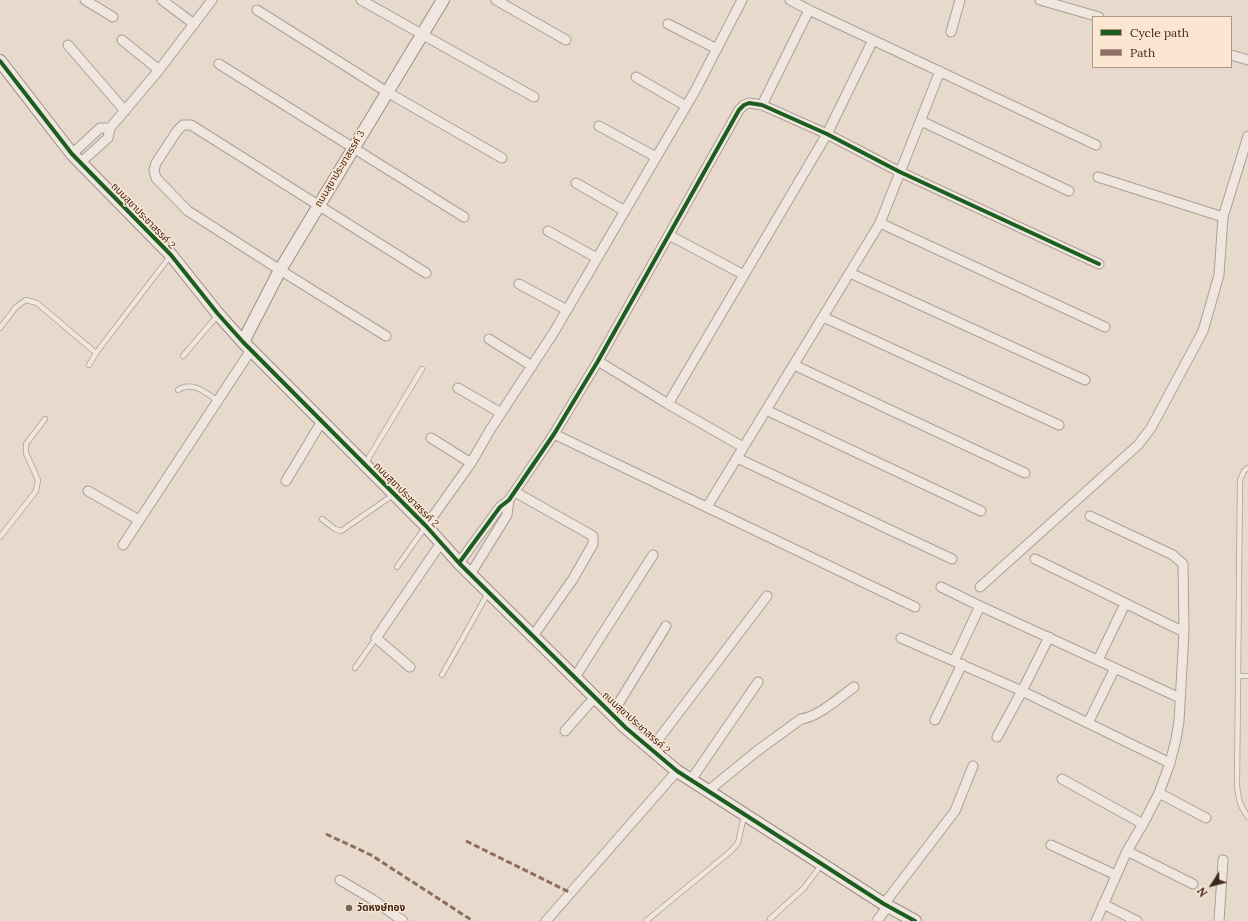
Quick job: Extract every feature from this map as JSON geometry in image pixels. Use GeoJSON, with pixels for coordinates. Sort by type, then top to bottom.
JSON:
{"type":"FeatureCollection","features":[{"type":"Feature","properties":{"kind":"street"},"geometry":{"type":"LineString","coordinates":[[85,0],[113,17]]}},
{"type":"Feature","properties":{"kind":"street"},"geometry":{"type":"LineString","coordinates":[[162,0],[194,24]]}},
{"type":"Feature","properties":{"kind":"street"},"geometry":{"type":"LineString","coordinates":[[76,158],[108,138],[110,128],[159,70],[212,0]]}},
{"type":"Feature","properties":{"kind":"street"},"geometry":{"type":"LineString","coordinates":[[361,0],[534,97]]}},
{"type":"Feature","properties":{"kind":"street","name":"ถนนสุขาประชาสรรค์ 3"},"geometry":{"type":"LineString","coordinates":[[247,346],[280,270],[443,0]]}},
{"type":"Feature","properties":{"kind":"street"},"geometry":{"type":"LineString","coordinates":[[496,0],[566,40]]}},
{"type":"Feature","properties":{"kind":"street"},"geometry":{"type":"LineString","coordinates":[[426,526],[471,463],[567,310],[686,106],[718,49],[742,0]]}},
{"type":"Feature","properties":{"kind":"street"},"geometry":{"type":"LineString","coordinates":[[790,0],[1096,145]]}},
{"type":"Feature","properties":{"kind":"street"},"geometry":{"type":"LineString","coordinates":[[951,32],[960,0]]}},
{"type":"Feature","properties":{"kind":"street"},"geometry":{"type":"LineString","coordinates":[[1040,0],[1096,16]]}},
{"type":"Feature","properties":{"kind":"street"},"geometry":{"type":"LineString","coordinates":[[257,10],[387,92],[502,158]]}},
{"type":"Feature","properties":{"kind":"street"},"geometry":{"type":"LineString","coordinates":[[762,105],[809,10]]}},
{"type":"Feature","properties":{"kind":"street"},"geometry":{"type":"LineString","coordinates":[[668,24],[718,49]]}},
{"type":"Feature","properties":{"kind":"street"},"geometry":{"type":"LineString","coordinates":[[122,40],[159,70]]}},
{"type":"Feature","properties":{"kind":"street"},"geometry":{"type":"LineString","coordinates":[[668,404],[827,134],[873,40]]}},
{"type":"Feature","properties":{"kind":"street"},"geometry":{"type":"LineString","coordinates":[[68,45],[125,111]]}},
{"type":"Feature","properties":{"kind":"street"},"geometry":{"type":"LineString","coordinates":[[1232,55],[1248,60]]}},
{"type":"Feature","properties":{"kind":"street","name":"ถนนสุขาประชาสรรค์ 2"},"geometry":{"type":"LineString","coordinates":[[0,61],[76,158],[171,255],[218,314],[247,346],[426,526],[459,563],[471,573],[626,728],[677,771],[886,905],[915,921]]}},
{"type":"Feature","properties":{"kind":"street"},"geometry":{"type":"LineString","coordinates":[[219,64],[464,217]]}},
{"type":"Feature","properties":{"kind":"street"},"geometry":{"type":"LineString","coordinates":[[707,507],[880,223],[940,71]]}},
{"type":"Feature","properties":{"kind":"street"},"geometry":{"type":"LineString","coordinates":[[636,77],[686,106]]}},
{"type":"Feature","properties":{"kind":"street"},"geometry":{"type":"LineString","coordinates":[[459,563],[500,507],[509,500],[515,492],[554,434],[598,360],[739,110],[744,105],[750,103],[762,105],[827,134],[900,172],[1099,264]]}},
{"type":"Feature","properties":{"kind":"street"},"geometry":{"type":"LineString","coordinates":[[921,121],[1069,191]]}},
{"type":"Feature","properties":{"kind":"street"},"geometry":{"type":"LineString","coordinates":[[386,336],[188,211],[156,178],[154,170],[156,163],[177,131],[183,125],[191,125],[426,273]]}},
{"type":"Feature","properties":{"kind":"street"},"geometry":{"type":"LineString","coordinates":[[599,126],[656,157]]}},
{"type":"Feature","properties":{"kind":"street"},"geometry":{"type":"LineString","coordinates":[[980,587],[1138,445],[1151,428],[1203,331],[1219,275],[1223,218],[1248,139]]}},
{"type":"Feature","properties":{"kind":"street"},"geometry":{"type":"LineString","coordinates":[[1098,177],[1223,218]]}},
{"type":"Feature","properties":{"kind":"street"},"geometry":{"type":"LineString","coordinates":[[576,183],[625,211]]}},
{"type":"Feature","properties":{"kind":"street"},"geometry":{"type":"LineString","coordinates":[[880,223],[1105,327]]}},
{"type":"Feature","properties":{"kind":"street"},"geometry":{"type":"LineString","coordinates":[[548,231],[597,258]]}},
{"type":"Feature","properties":{"kind":"street"},"geometry":{"type":"LineString","coordinates":[[669,235],[744,275]]}},
{"type":"Feature","properties":{"kind":"street"},"geometry":{"type":"LineString","coordinates":[[850,272],[1085,380]]}},
{"type":"Feature","properties":{"kind":"street"},"geometry":{"type":"LineString","coordinates":[[519,284],[567,310]]}},
{"type":"Feature","properties":{"kind":"street"},"geometry":{"type":"LineString","coordinates":[[823,317],[1059,425]]}},
{"type":"Feature","properties":{"kind":"street"},"geometry":{"type":"LineString","coordinates":[[489,339],[532,366]]}},
{"type":"Feature","properties":{"kind":"street"},"geometry":{"type":"LineString","coordinates":[[122,545],[218,401],[247,346]]}},
{"type":"Feature","properties":{"kind":"street"},"geometry":{"type":"LineString","coordinates":[[598,360],[668,404],[744,447]]}},
{"type":"Feature","properties":{"kind":"street"},"geometry":{"type":"LineString","coordinates":[[794,365],[1025,473]]}},
{"type":"Feature","properties":{"kind":"street"},"geometry":{"type":"LineString","coordinates":[[458,388],[501,413]]}},
{"type":"Feature","properties":{"kind":"street"},"geometry":{"type":"LineString","coordinates":[[766,410],[981,512]]}},
{"type":"Feature","properties":{"kind":"street"},"geometry":{"type":"LineString","coordinates":[[286,481],[322,421]]}},
{"type":"Feature","properties":{"kind":"street"},"geometry":{"type":"LineString","coordinates":[[554,434],[916,607]]}},
{"type":"Feature","properties":{"kind":"street"},"geometry":{"type":"LineString","coordinates":[[431,438],[471,463]]}},
{"type":"Feature","properties":{"kind":"street"},"geometry":{"type":"LineString","coordinates":[[737,458],[952,559]]}},
{"type":"Feature","properties":{"kind":"street"},"geometry":{"type":"LineString","coordinates":[[88,491],[139,520]]}},
{"type":"Feature","properties":{"kind":"street"},"geometry":{"type":"LineString","coordinates":[[515,492],[593,536],[593,544],[573,579],[533,636]]}},
{"type":"Feature","properties":{"kind":"street"},"geometry":{"type":"LineString","coordinates":[[471,573],[507,515],[509,500]]}},
{"type":"Feature","properties":{"kind":"street"},"geometry":{"type":"LineString","coordinates":[[1090,516],[1173,555],[1183,564],[1184,632],[1176,739],[1170,763],[1159,793],[1143,824],[1126,851],[1096,921]]}},
{"type":"Feature","properties":{"kind":"street"},"geometry":{"type":"LineString","coordinates":[[410,667],[376,638],[441,543]]}},
{"type":"Feature","properties":{"kind":"street"},"geometry":{"type":"LineString","coordinates":[[575,678],[653,554]]}},
{"type":"Feature","properties":{"kind":"street"},"geometry":{"type":"LineString","coordinates":[[1035,559],[1184,632]]}},
{"type":"Feature","properties":{"kind":"street"},"geometry":{"type":"LineString","coordinates":[[941,586],[980,606],[1180,698]]}},
{"type":"Feature","properties":{"kind":"street"},"geometry":{"type":"LineString","coordinates":[[651,749],[766,596]]}},
{"type":"Feature","properties":{"kind":"street"},"geometry":{"type":"LineString","coordinates":[[1098,660],[1125,604]]}},
{"type":"Feature","properties":{"kind":"street"},"geometry":{"type":"LineString","coordinates":[[935,720],[980,606]]}},
{"type":"Feature","properties":{"kind":"street"},"geometry":{"type":"LineString","coordinates":[[612,714],[666,626]]}},
{"type":"Feature","properties":{"kind":"street"},"geometry":{"type":"LineString","coordinates":[[997,736],[1022,691],[1049,637]]}},
{"type":"Feature","properties":{"kind":"street"},"geometry":{"type":"LineString","coordinates":[[901,638],[1022,691],[1170,763]]}},
{"type":"Feature","properties":{"kind":"street"},"geometry":{"type":"LineString","coordinates":[[1088,724],[1115,668]]}},
{"type":"Feature","properties":{"kind":"street"},"geometry":{"type":"LineString","coordinates":[[691,780],[758,682]]}},
{"type":"Feature","properties":{"kind":"street"},"geometry":{"type":"LineString","coordinates":[[708,791],[726,774],[801,719],[807,718],[826,708],[854,687]]}},
{"type":"Feature","properties":{"kind":"street"},"geometry":{"type":"LineString","coordinates":[[565,731],[595,697]]}},
{"type":"Feature","properties":{"kind":"street"},"geometry":{"type":"LineString","coordinates":[[877,921],[886,905],[955,811],[973,766]]}},
{"type":"Feature","properties":{"kind":"street"},"geometry":{"type":"LineString","coordinates":[[546,921],[677,771]]}},
{"type":"Feature","properties":{"kind":"street"},"geometry":{"type":"LineString","coordinates":[[1062,779],[1143,824]]}},
{"type":"Feature","properties":{"kind":"street"},"geometry":{"type":"LineString","coordinates":[[1159,793],[1206,818]]}},
{"type":"Feature","properties":{"kind":"street"},"geometry":{"type":"LineString","coordinates":[[1051,845],[1116,875]]}},
{"type":"Feature","properties":{"kind":"street"},"geometry":{"type":"LineString","coordinates":[[1126,851],[1193,884]]}},
{"type":"Feature","properties":{"kind":"street"},"geometry":{"type":"LineString","coordinates":[[1219,921],[1223,860]]}},
{"type":"Feature","properties":{"kind":"street"},"geometry":{"type":"LineString","coordinates":[[340,880],[372,899],[403,921]]}},
{"type":"Feature","properties":{"kind":"street"},"geometry":{"type":"LineString","coordinates":[[1103,904],[1137,921]]}},
{"type":"Feature","properties":{"kind":"lane"},"geometry":{"type":"LineString","coordinates":[[89,365],[96,353],[171,255]]}},
{"type":"Feature","properties":{"kind":"lane"},"geometry":{"type":"LineString","coordinates":[[0,328],[16,307],[26,300],[37,303],[96,353]]}},
{"type":"Feature","properties":{"kind":"lane"},"geometry":{"type":"LineString","coordinates":[[183,356],[218,314]]}},
{"type":"Feature","properties":{"kind":"lane"},"geometry":{"type":"LineString","coordinates":[[364,464],[422,369]]}},
{"type":"Feature","properties":{"kind":"lane"},"geometry":{"type":"LineString","coordinates":[[178,390],[183,386],[199,388],[218,401]]}},
{"type":"Feature","properties":{"kind":"lane"},"geometry":{"type":"LineString","coordinates":[[0,538],[36,491],[38,480],[26,453],[26,444],[45,419]]}},
{"type":"Feature","properties":{"kind":"lane"},"geometry":{"type":"LineString","coordinates":[[1248,468],[1244,471],[1240,480],[1237,785],[1238,799],[1243,811],[1248,817]]}},
{"type":"Feature","properties":{"kind":"lane"},"geometry":{"type":"LineString","coordinates":[[322,519],[335,529],[341,531],[394,495]]}},
{"type":"Feature","properties":{"kind":"lane"},"geometry":{"type":"LineString","coordinates":[[397,567],[426,526]]}},
{"type":"Feature","properties":{"kind":"lane"},"geometry":{"type":"LineString","coordinates":[[442,675],[489,592]]}},
{"type":"Feature","properties":{"kind":"lane"},"geometry":{"type":"LineString","coordinates":[[354,668],[376,638]]}},
{"type":"Feature","properties":{"kind":"lane"},"geometry":{"type":"LineString","coordinates":[[1239,676],[1248,676]]}},
{"type":"Feature","properties":{"kind":"lane"},"geometry":{"type":"LineString","coordinates":[[646,921],[731,851],[738,843],[744,814]]}},
{"type":"Feature","properties":{"kind":"lane"},"geometry":{"type":"LineString","coordinates":[[770,919],[804,888],[822,864]]}},
{"type":"Feature","properties":{"kind":"marked path"},"geometry":{"type":"LineString","coordinates":[[326,834],[371,855],[473,921]]}},
{"type":"Feature","properties":{"kind":"marked path"},"geometry":{"type":"LineString","coordinates":[[466,841],[571,893]]}},
{"type":"Feature","properties":{"kind":"cycle path"},"geometry":{"type":"LineString","coordinates":[[0,61],[72,154],[171,255],[218,314],[243,342],[426,526],[459,563],[626,728],[677,771],[884,904],[915,921]]}},
{"type":"Feature","properties":{"kind":"cycle path"},"geometry":{"type":"LineString","coordinates":[[459,563],[500,507],[509,500],[554,434],[598,361],[739,110],[744,105],[749,103],[762,105],[827,134],[900,172],[1099,264]]}},
{"type":"Feature","properties":{"kind":"place","name":"วัดหงษ์ทอง"},"geometry":{"type":"Point","coordinates":[349,908]}}]}
